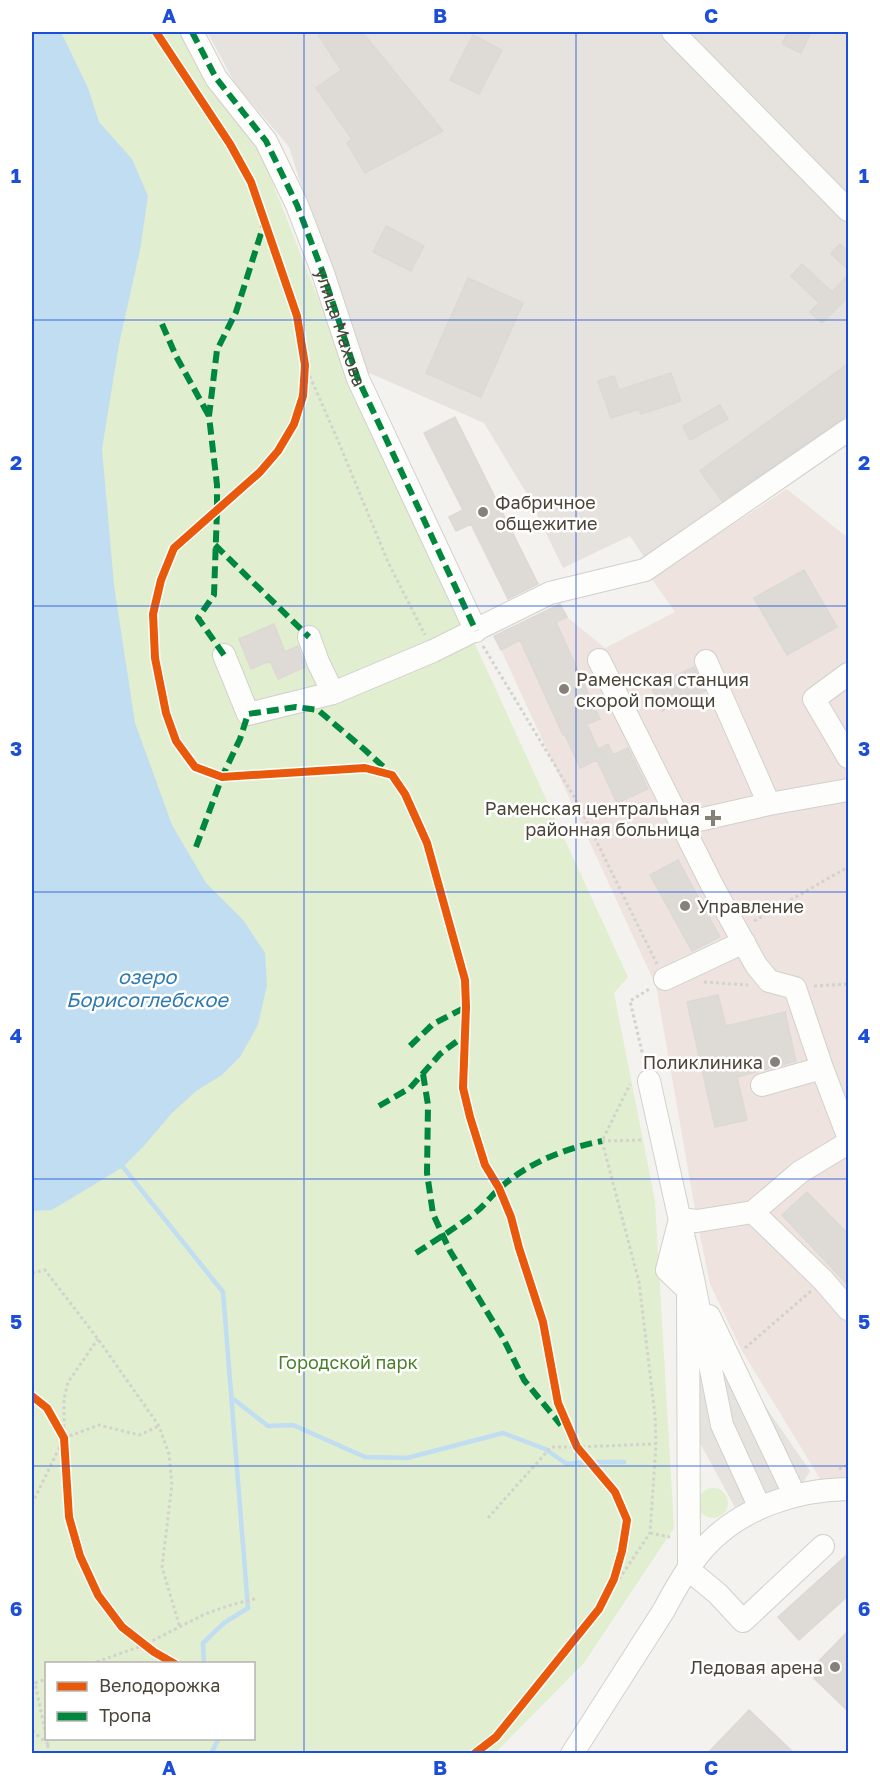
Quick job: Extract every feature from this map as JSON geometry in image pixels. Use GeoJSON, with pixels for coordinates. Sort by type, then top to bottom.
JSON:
{"type":"FeatureCollection","features":[{"type":"Feature","properties":{"kind":"street","name":"улица Махова"},"geometry":{"type":"LineString","coordinates":[[192,32],[216,78],[266,141],[297,205],[323,273],[357,379],[476,631]]}},
{"type":"Feature","properties":{"kind":"street"},"geometry":{"type":"LineString","coordinates":[[673,32],[849,210]]}},
{"type":"Feature","properties":{"kind":"street"},"geometry":{"type":"LineString","coordinates":[[224,655],[248,714],[333,693],[433,651],[550,593],[645,570],[849,430]]}},
{"type":"Feature","properties":{"kind":"street"},"geometry":{"type":"LineString","coordinates":[[309,637],[333,693]]}},
{"type":"Feature","properties":{"kind":"street"},"geometry":{"type":"LineString","coordinates":[[599,660],[681,824],[756,965],[769,981],[795,988],[822,1068],[849,1136]]}},
{"type":"Feature","properties":{"kind":"street"},"geometry":{"type":"LineString","coordinates":[[706,661],[769,804]]}},
{"type":"Feature","properties":{"kind":"street"},"geometry":{"type":"LineString","coordinates":[[849,675],[814,699],[849,757]]}},
{"type":"Feature","properties":{"kind":"street"},"geometry":{"type":"LineString","coordinates":[[681,824],[769,804],[849,790]]}},
{"type":"Feature","properties":{"kind":"street"},"geometry":{"type":"LineString","coordinates":[[665,979],[741,936]]}},
{"type":"Feature","properties":{"kind":"street"},"geometry":{"type":"LineString","coordinates":[[762,1085],[822,1068]]}},
{"type":"Feature","properties":{"kind":"street"},"geometry":{"type":"LineString","coordinates":[[640,1076],[662,1140],[722,1425],[760,1508]]}},
{"type":"Feature","properties":{"kind":"street"},"geometry":{"type":"LineString","coordinates":[[680,1219],[697,1221],[753,1212],[800,1172],[849,1143]]}},
{"type":"Feature","properties":{"kind":"street"},"geometry":{"type":"LineString","coordinates":[[753,1212],[824,1280],[849,1309]]}},
{"type":"Feature","properties":{"kind":"street"},"geometry":{"type":"LineString","coordinates":[[680,1219],[667,1270],[688,1290],[689,1570]]}},
{"type":"Feature","properties":{"kind":"street"},"geometry":{"type":"LineString","coordinates":[[693,1279],[795,1496]]}},
{"type":"Feature","properties":{"kind":"street"},"geometry":{"type":"LineString","coordinates":[[572,1754],[703,1549],[738,1519],[760,1508],[820,1490],[849,1489]]}},
{"type":"Feature","properties":{"kind":"street"},"geometry":{"type":"LineString","coordinates":[[689,1570],[718,1594],[743,1621],[823,1546]]}},
{"type":"Feature","properties":{"kind":"path"},"geometry":{"type":"LineString","coordinates":[[304,356],[304,386]]}},
{"type":"Feature","properties":{"kind":"path"},"geometry":{"type":"LineString","coordinates":[[305,365],[388,562],[433,651]]}},
{"type":"Feature","properties":{"kind":"path"},"geometry":{"type":"LineString","coordinates":[[476,631],[576,800],[665,979],[630,1001],[643,1058],[640,1076],[603,1141],[639,1282],[655,1415],[656,1444],[650,1533],[591,1618]]}},
{"type":"Feature","properties":{"kind":"path"},"geometry":{"type":"LineString","coordinates":[[741,936],[849,867]]}},
{"type":"Feature","properties":{"kind":"path"},"geometry":{"type":"LineString","coordinates":[[700,981],[747,985]]}},
{"type":"Feature","properties":{"kind":"path"},"geometry":{"type":"LineString","coordinates":[[795,988],[849,984]]}},
{"type":"Feature","properties":{"kind":"path"},"geometry":{"type":"LineString","coordinates":[[640,1076],[643,1058]]}},
{"type":"Feature","properties":{"kind":"path"},"geometry":{"type":"LineString","coordinates":[[603,1141],[662,1140]]}},
{"type":"Feature","properties":{"kind":"path"},"geometry":{"type":"LineString","coordinates":[[32,1273],[45,1270],[98,1339],[159,1426],[169,1454],[172,1484],[162,1568],[180,1628]]}},
{"type":"Feature","properties":{"kind":"path"},"geometry":{"type":"LineString","coordinates":[[730,1361],[824,1280]]}},
{"type":"Feature","properties":{"kind":"path"},"geometry":{"type":"LineString","coordinates":[[66,1460],[64,1399],[68,1382],[98,1339]]}},
{"type":"Feature","properties":{"kind":"path"},"geometry":{"type":"LineString","coordinates":[[52,1418],[64,1438]]}},
{"type":"Feature","properties":{"kind":"path"},"geometry":{"type":"LineString","coordinates":[[32,1504],[64,1438],[99,1425],[140,1435],[159,1426]]}},
{"type":"Feature","properties":{"kind":"path"},"geometry":{"type":"LineString","coordinates":[[576,1444],[584,1454]]}},
{"type":"Feature","properties":{"kind":"path"},"geometry":{"type":"LineString","coordinates":[[488,1518],[551,1446],[656,1444]]}},
{"type":"Feature","properties":{"kind":"path"},"geometry":{"type":"LineString","coordinates":[[599,1608],[614,1579],[620,1560]]}},
{"type":"Feature","properties":{"kind":"path"},"geometry":{"type":"LineString","coordinates":[[97,1662],[144,1645],[206,1614],[258,1598]]}},
{"type":"Feature","properties":{"kind":"path"},"geometry":{"type":"LineString","coordinates":[[136,1639],[154,1652]]}},
{"type":"Feature","properties":{"kind":"path"},"geometry":{"type":"LineString","coordinates":[[33,1682],[45,1729]]}},
{"type":"Feature","properties":{"kind":"path"},"geometry":{"type":"LineString","coordinates":[[32,1731],[48,1744]]}},
{"type":"Feature","properties":{"kind":"path"},"geometry":{"type":"LineString","coordinates":[[46,1754],[47,1740]]}},
{"type":"Feature","properties":{"kind":"shaded area"},"geometry":{"type":"Polygon","coordinates":[[[207,32],[848,32],[848,414],[646,560],[630,536],[563,568],[527,494],[484,423],[360,369],[289,147],[235,83],[207,32]]]}},
{"type":"Feature","properties":{"kind":"shaded area","name":"Раменская центральная районная больница"},"geometry":{"type":"Polygon","coordinates":[[[787,489],[848,538],[848,1476],[822,1482],[742,1351],[710,1284],[656,986],[501,650],[567,617],[605,648],[675,612],[651,578],[787,489]]]}},
{"type":"Feature","properties":{"kind":"shaded area"},"geometry":{"type":"Polygon","coordinates":[[[695,1319],[736,1364],[810,1471],[799,1490],[738,1513],[695,1434],[695,1319]]]}},
{"type":"Feature","properties":{"kind":"green space","name":"Городской парк"},"geometry":{"type":"Polygon","coordinates":[[[32,32],[190,32],[258,146],[331,331],[628,977],[614,993],[655,1201],[674,1528],[584,1663],[495,1753],[32,1754],[32,32]]]}},
{"type":"Feature","properties":{"kind":"green space"},"geometry":{"type":"Polygon","coordinates":[[[713,1488],[719,1489],[727,1497],[727,1509],[719,1517],[713,1518],[707,1517],[699,1509],[698,1503],[699,1497],[707,1489],[713,1488]]]}},
{"type":"Feature","properties":{"kind":"water","name":"озеро Борисоглебское"},"geometry":{"type":"Polygon","coordinates":[[[32,32],[61,32],[88,88],[99,122],[132,159],[148,196],[140,250],[119,344],[102,449],[114,585],[135,723],[172,825],[206,883],[243,920],[265,953],[267,985],[258,1025],[240,1057],[222,1075],[196,1091],[172,1113],[123,1167],[52,1210],[32,1211],[32,32]]]}},
{"type":"Feature","properties":{"kind":"building"},"geometry":{"type":"Polygon","coordinates":[[[325,32],[362,32],[443,131],[365,173],[347,143],[352,139],[316,88],[341,70],[319,36],[325,32]]]}},
{"type":"Feature","properties":{"kind":"building"},"geometry":{"type":"Polygon","coordinates":[[[788,32],[811,32],[801,53],[782,44],[788,32]]]}},
{"type":"Feature","properties":{"kind":"building"},"geometry":{"type":"Polygon","coordinates":[[[473,35],[502,50],[479,94],[450,80],[473,35]]]}},
{"type":"Feature","properties":{"kind":"building"},"geometry":{"type":"Polygon","coordinates":[[[386,226],[424,246],[411,271],[373,252],[386,226]]]}},
{"type":"Feature","properties":{"kind":"building"},"geometry":{"type":"Polygon","coordinates":[[[840,244],[849,252],[849,270],[831,254],[840,244]]]}},
{"type":"Feature","properties":{"kind":"building"},"geometry":{"type":"Polygon","coordinates":[[[802,264],[832,292],[849,274],[849,296],[822,323],[810,312],[819,303],[791,276],[802,264]]]}},
{"type":"Feature","properties":{"kind":"building"},"geometry":{"type":"Polygon","coordinates":[[[468,278],[523,303],[481,397],[426,373],[468,278]]]}},
{"type":"Feature","properties":{"kind":"building"},"geometry":{"type":"Polygon","coordinates":[[[849,363],[849,414],[722,501],[700,471],[849,363]]]}},
{"type":"Feature","properties":{"kind":"building"},"geometry":{"type":"Polygon","coordinates":[[[671,373],[681,401],[641,414],[639,409],[611,418],[598,381],[614,376],[619,390],[671,373]]]}},
{"type":"Feature","properties":{"kind":"building"},"geometry":{"type":"Polygon","coordinates":[[[720,405],[728,419],[690,440],[683,426],[720,405]]]}},
{"type":"Feature","properties":{"kind":"building"},"geometry":{"type":"Polygon","coordinates":[[[455,417],[538,584],[508,599],[471,524],[456,531],[449,517],[463,510],[424,433],[455,417]]]}},
{"type":"Feature","properties":{"kind":"building"},"geometry":{"type":"Polygon","coordinates":[[[804,570],[837,627],[787,655],[754,598],[804,570]]]}},
{"type":"Feature","properties":{"kind":"building"},"geometry":{"type":"Polygon","coordinates":[[[560,604],[567,617],[556,622],[600,719],[587,724],[598,749],[608,744],[613,755],[628,748],[648,789],[617,803],[597,760],[580,768],[520,640],[501,650],[494,636],[560,604]]]}},
{"type":"Feature","properties":{"kind":"building"},"geometry":{"type":"Polygon","coordinates":[[[274,624],[285,652],[298,646],[305,667],[278,679],[270,661],[251,669],[239,639],[274,624]]]}},
{"type":"Feature","properties":{"kind":"building"},"geometry":{"type":"Polygon","coordinates":[[[694,667],[705,691],[662,711],[651,687],[694,667]]]}},
{"type":"Feature","properties":{"kind":"building","name":"Управление"},"geometry":{"type":"Polygon","coordinates":[[[678,860],[720,937],[692,951],[650,875],[678,860]]]}},
{"type":"Feature","properties":{"kind":"building","name":"Поликлиника"},"geometry":{"type":"Polygon","coordinates":[[[718,995],[726,1026],[785,1012],[796,1061],[737,1077],[747,1120],[715,1127],[687,1002],[718,995]]]}},
{"type":"Feature","properties":{"kind":"building"},"geometry":{"type":"Polygon","coordinates":[[[807,1192],[849,1235],[849,1286],[782,1215],[807,1192]]]}},
{"type":"Feature","properties":{"kind":"building"},"geometry":{"type":"Polygon","coordinates":[[[849,1553],[849,1595],[799,1640],[778,1617],[849,1553]]]}},
{"type":"Feature","properties":{"kind":"building","name":"Ледовая арена"},"geometry":{"type":"Polygon","coordinates":[[[849,1630],[849,1712],[814,1678],[825,1671],[817,1663],[849,1630]]]}},
{"type":"Feature","properties":{"kind":"building"},"geometry":{"type":"Polygon","coordinates":[[[749,1710],[795,1754],[707,1754],[749,1710]]]}},
{"type":"Feature","properties":{"kind":"waterway"},"geometry":{"type":"LineString","coordinates":[[123,1167],[223,1292],[248,1608],[224,1623],[203,1643],[204,1662]]}},
{"type":"Feature","properties":{"kind":"waterway"},"geometry":{"type":"LineString","coordinates":[[232,1398],[268,1426],[293,1425],[365,1457],[407,1458],[503,1433],[545,1449],[567,1464],[584,1462]]}},
{"type":"Feature","properties":{"kind":"waterway"},"geometry":{"type":"LineString","coordinates":[[597,1462],[624,1462]]}},
{"type":"Feature","properties":{"kind":"waterway"},"geometry":{"type":"LineString","coordinates":[[211,1754],[218,1740]]}},
{"type":"Feature","properties":{"kind":"marked path"},"geometry":{"type":"LineString","coordinates":[[192,32],[216,78],[266,141],[297,205],[323,273],[358,379],[476,631]]}},
{"type":"Feature","properties":{"kind":"marked path"},"geometry":{"type":"LineString","coordinates":[[224,655],[198,618],[214,595],[217,485],[209,416],[217,350],[236,312],[264,224]]}},
{"type":"Feature","properties":{"kind":"marked path"},"geometry":{"type":"LineString","coordinates":[[162,324],[176,356],[209,416]]}},
{"type":"Feature","properties":{"kind":"marked path"},"geometry":{"type":"LineString","coordinates":[[215,545],[309,637]]}},
{"type":"Feature","properties":{"kind":"marked path"},"geometry":{"type":"LineString","coordinates":[[196,847],[248,714],[296,707],[318,710],[388,771]]}},
{"type":"Feature","properties":{"kind":"marked path"},"geometry":{"type":"LineString","coordinates":[[410,1046],[433,1024],[466,1007]]}},
{"type":"Feature","properties":{"kind":"marked path"},"geometry":{"type":"LineString","coordinates":[[379,1106],[410,1088],[440,1054],[464,1036]]}},
{"type":"Feature","properties":{"kind":"marked path"},"geometry":{"type":"LineString","coordinates":[[423,1074],[428,1105],[427,1173],[433,1214],[450,1251],[503,1338],[524,1380],[561,1425]]}},
{"type":"Feature","properties":{"kind":"marked path"},"geometry":{"type":"LineString","coordinates":[[416,1253],[476,1212],[499,1189],[534,1164],[561,1152],[602,1141]]}},
{"type":"Feature","properties":{"kind":"cycle path"},"geometry":{"type":"LineString","coordinates":[[156,32],[230,144],[251,182],[297,316],[305,365],[303,396],[294,424],[278,451],[260,472],[174,548],[161,580],[153,614],[155,658],[166,713],[176,741],[195,767],[222,777],[365,768],[392,775],[405,794],[427,843],[465,980],[463,1088],[470,1117],[485,1165],[499,1188],[511,1217],[543,1322],[558,1403],[577,1447],[615,1492],[627,1520],[614,1579],[599,1609],[496,1737],[474,1754]]}},
{"type":"Feature","properties":{"kind":"cycle path"},"geometry":{"type":"LineString","coordinates":[[32,1396],[47,1408],[64,1438],[69,1517],[80,1556],[98,1595],[122,1627],[154,1652],[172,1662]]}},
{"type":"Feature","properties":{"kind":"place","name":"Фабричное общежитие"},"geometry":{"type":"Point","coordinates":[483,512]}},
{"type":"Feature","properties":{"kind":"place","name":"Раменская станция скорой помощи"},"geometry":{"type":"Point","coordinates":[564,689]}},
{"type":"Feature","properties":{"kind":"place","name":"Раменская центральная районная больница"},"geometry":{"type":"Point","coordinates":[713,818]}},
{"type":"Feature","properties":{"kind":"place","name":"Управление"},"geometry":{"type":"Point","coordinates":[685,906]}},
{"type":"Feature","properties":{"kind":"place","name":"Поликлиника"},"geometry":{"type":"Point","coordinates":[775,1062]}},
{"type":"Feature","properties":{"kind":"place","name":"Ледовая арена"},"geometry":{"type":"Point","coordinates":[835,1667]}}]}
